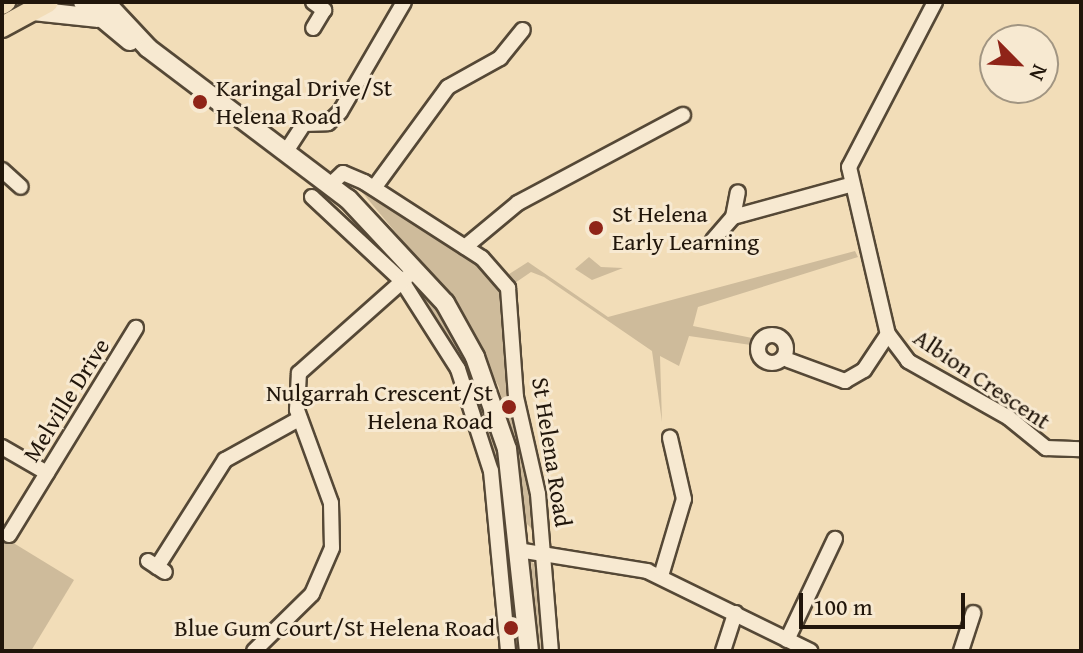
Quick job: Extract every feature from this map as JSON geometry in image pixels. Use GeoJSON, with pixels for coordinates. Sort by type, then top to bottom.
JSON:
{"type":"FeatureCollection","features":[{"type":"Feature","properties":{"kind":"main road","name":"St Helena Road"},"geometry":{"type":"LineString","coordinates":[[83,2],[103,10],[134,30],[148,48]]}},
{"type":"Feature","properties":{"kind":"main road"},"geometry":{"type":"LineString","coordinates":[[120,2],[134,30]]}},
{"type":"Feature","properties":{"kind":"main road"},"geometry":{"type":"LineString","coordinates":[[2,27],[40,6],[103,10]]}},
{"type":"Feature","properties":{"kind":"main road","name":"St Helena Road"},"geometry":{"type":"LineString","coordinates":[[103,10],[148,48],[331,184],[461,330],[489,391],[510,465],[529,651]]}},
{"type":"Feature","properties":{"kind":"street"},"geometry":{"type":"LineString","coordinates":[[313,2],[324,10],[313,28]]}},
{"type":"Feature","properties":{"kind":"street"},"geometry":{"type":"LineString","coordinates":[[287,150],[304,124],[328,123],[340,112],[404,2]]}},
{"type":"Feature","properties":{"kind":"street","name":"Albion Crescent"},"geometry":{"type":"LineString","coordinates":[[935,2],[854,153],[849,185],[888,334],[908,361],[1009,418],[1046,448],[1081,449]]}},
{"type":"Feature","properties":{"kind":"street"},"geometry":{"type":"LineString","coordinates":[[374,188],[448,87],[500,58],[523,30]]}},
{"type":"Feature","properties":{"kind":"street"},"geometry":{"type":"LineString","coordinates":[[465,247],[518,203],[683,115]]}},
{"type":"Feature","properties":{"kind":"street"},"geometry":{"type":"LineString","coordinates":[[2,170],[21,187]]}},
{"type":"Feature","properties":{"kind":"street","name":"St Helena Road"},"geometry":{"type":"LineString","coordinates":[[331,184],[347,173],[465,247],[499,275],[514,308],[515,389],[536,478],[551,651]]}},
{"type":"Feature","properties":{"kind":"street"},"geometry":{"type":"LineString","coordinates":[[733,217],[849,185]]}},
{"type":"Feature","properties":{"kind":"street"},"geometry":{"type":"LineString","coordinates":[[713,240],[733,217],[738,192]]}},
{"type":"Feature","properties":{"kind":"street","name":"St Helena Road"},"geometry":{"type":"LineString","coordinates":[[312,197],[409,275],[458,369],[482,433],[495,495],[508,651]]}},
{"type":"Feature","properties":{"kind":"street"},"geometry":{"type":"LineString","coordinates":[[254,651],[312,594],[332,548],[331,503],[299,419],[296,387],[308,359],[409,275]]}},
{"type":"Feature","properties":{"kind":"street","name":"Melville Drive"},"geometry":{"type":"LineString","coordinates":[[9,535],[136,328]]}},
{"type":"Feature","properties":{"kind":"street"},"geometry":{"type":"LineString","coordinates":[[788,360],[845,381],[864,370],[888,334]]}},
{"type":"Feature","properties":{"kind":"street"},"geometry":{"type":"LineString","coordinates":[[157,567],[225,460],[299,419]]}},
{"type":"Feature","properties":{"kind":"street"},"geometry":{"type":"LineString","coordinates":[[661,576],[684,499],[670,438]]}},
{"type":"Feature","properties":{"kind":"street"},"geometry":{"type":"LineString","coordinates":[[2,447],[47,473]]}},
{"type":"Feature","properties":{"kind":"street"},"geometry":{"type":"LineString","coordinates":[[787,640],[835,539]]}},
{"type":"Feature","properties":{"kind":"street"},"geometry":{"type":"LineString","coordinates":[[518,550],[542,550],[661,576],[810,651]]}},
{"type":"Feature","properties":{"kind":"street"},"geometry":{"type":"LineString","coordinates":[[723,651],[735,613]]}},
{"type":"Feature","properties":{"kind":"street"},"geometry":{"type":"LineString","coordinates":[[961,651],[973,613]]}},
{"type":"Feature","properties":{"kind":"shaded area"},"geometry":{"type":"Polygon","coordinates":[[[356,185],[479,261],[504,289],[534,531],[524,521],[499,387],[453,301],[356,185]]]}},
{"type":"Feature","properties":{"kind":"shaded area"},"geometry":{"type":"Polygon","coordinates":[[[855,251],[858,257],[698,307],[693,326],[752,338],[751,345],[689,336],[679,366],[660,356],[662,422],[652,351],[544,277],[531,272],[512,285],[506,276],[528,262],[608,317],[855,251]]]}},
{"type":"Feature","properties":{"kind":"shaded area"},"geometry":{"type":"Polygon","coordinates":[[[589,257],[601,267],[623,268],[592,280],[575,269],[589,257]]]}},
{"type":"Feature","properties":{"kind":"shaded area"},"geometry":{"type":"Polygon","coordinates":[[[425,293],[469,361],[498,446],[518,651],[513,651],[490,444],[464,371],[419,297],[425,293]]]}},
{"type":"Feature","properties":{"kind":"shaded area"},"geometry":{"type":"Polygon","coordinates":[[[2,536],[74,580],[31,651],[2,651],[2,536]]]}},
{"type":"Feature","properties":{"kind":"shaded area"},"geometry":{"type":"Polygon","coordinates":[[[531,561],[537,567],[546,651],[537,651],[531,561]]]}},
{"type":"Feature","properties":{"kind":"place","name":"Karingal Drive/St Helena Road"},"geometry":{"type":"Point","coordinates":[200,102]}},
{"type":"Feature","properties":{"kind":"place","name":"St Helena Early Learning"},"geometry":{"type":"Point","coordinates":[596,228]}},
{"type":"Feature","properties":{"kind":"place","name":"Nulgarrah Crescent/St Helena Road"},"geometry":{"type":"Point","coordinates":[509,407]}},
{"type":"Feature","properties":{"kind":"place","name":"Blue Gum Court/St Helena Road"},"geometry":{"type":"Point","coordinates":[511,628]}}]}
